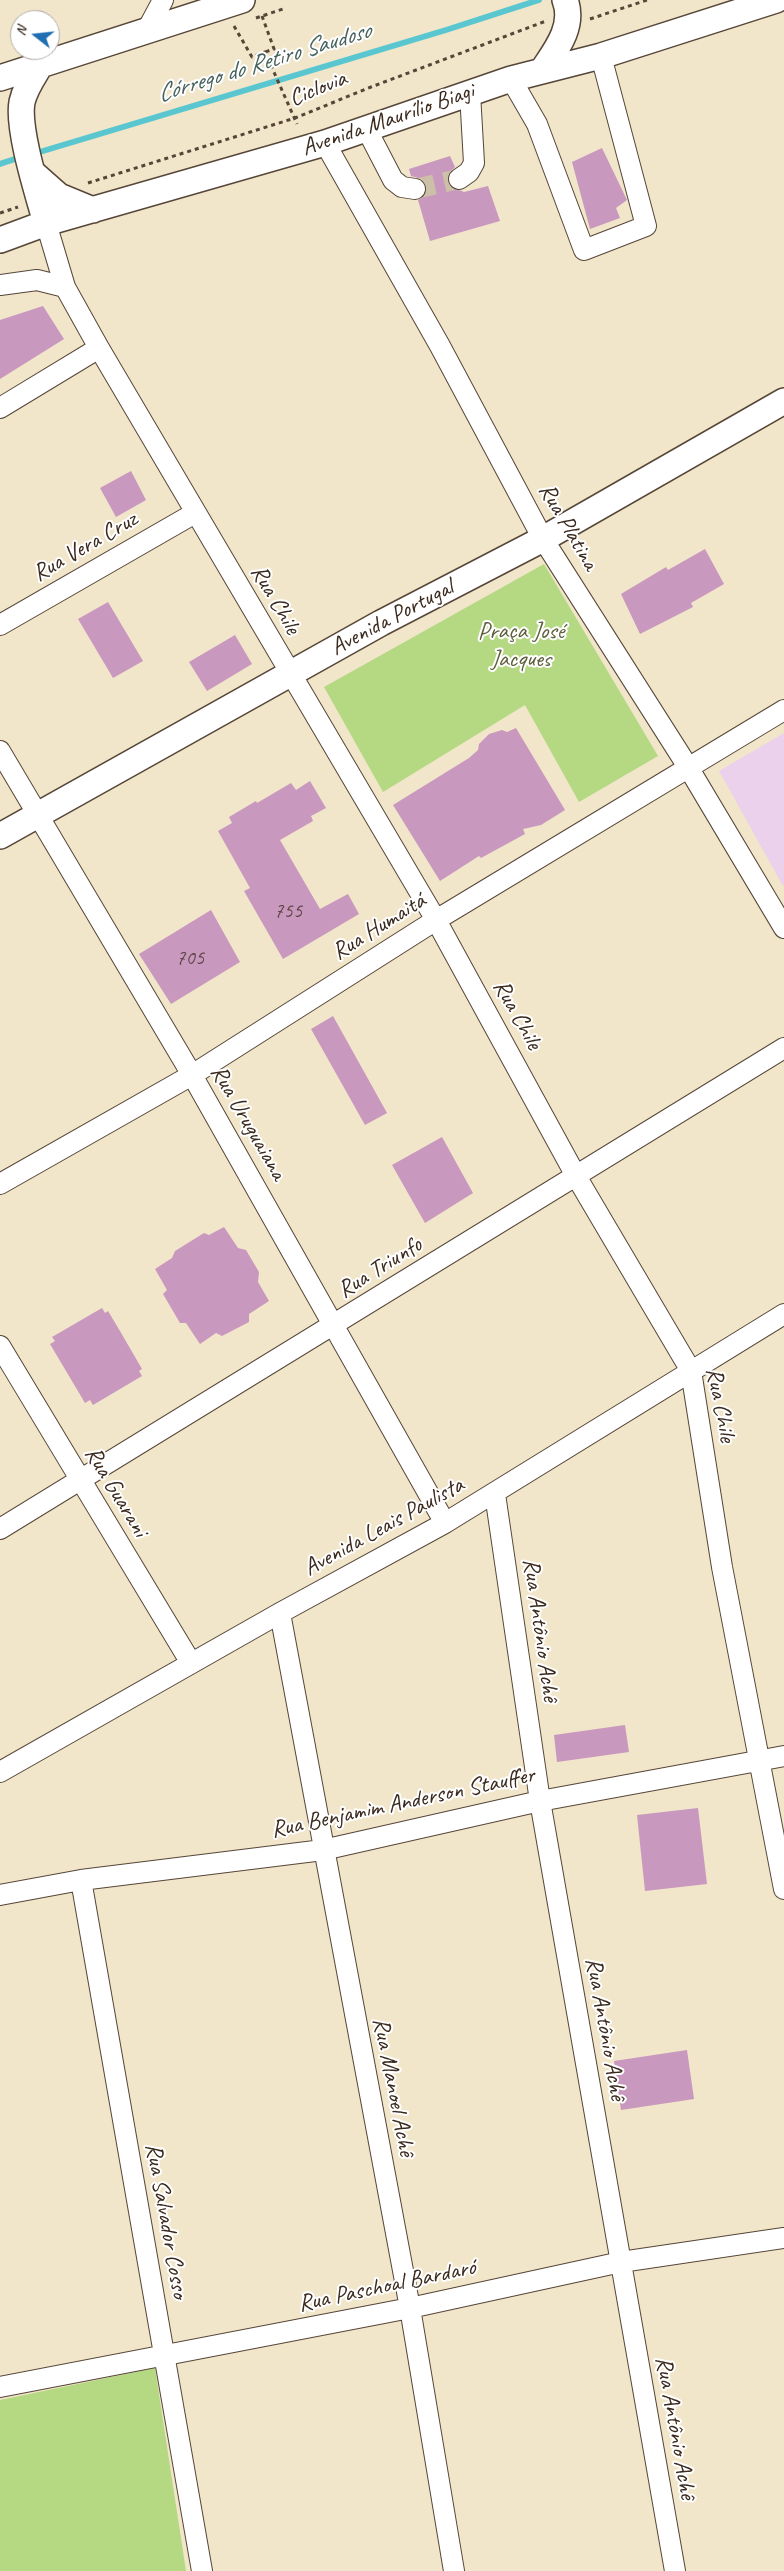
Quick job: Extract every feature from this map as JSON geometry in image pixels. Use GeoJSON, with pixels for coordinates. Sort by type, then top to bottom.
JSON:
{"type":"FeatureCollection","features":[{"type":"Feature","properties":{"kind":"main road"},"geometry":{"type":"LineString","coordinates":[[0,78],[238,0]]}},
{"type":"Feature","properties":{"kind":"main road","name":"Avenida Maurílio Biagi"},"geometry":{"type":"LineString","coordinates":[[0,240],[47,205],[93,210],[325,143],[510,79],[601,56],[776,0]]}},
{"type":"Feature","properties":{"kind":"main road"},"geometry":{"type":"LineString","coordinates":[[542,70],[558,47],[568,11]]}},
{"type":"Feature","properties":{"kind":"main road"},"geometry":{"type":"LineString","coordinates":[[41,64],[29,83],[22,101],[20,119],[32,168],[47,205]]}},
{"type":"Feature","properties":{"kind":"main road","name":"Avenida Portugal"},"geometry":{"type":"LineString","coordinates":[[0,836],[381,623],[543,538],[784,401]]}},
{"type":"Feature","properties":{"kind":"street"},"geometry":{"type":"LineString","coordinates":[[147,30],[163,0]]}},
{"type":"Feature","properties":{"kind":"street"},"geometry":{"type":"LineString","coordinates":[[510,79],[537,124],[584,250],[646,226],[611,100],[601,56]]}},
{"type":"Feature","properties":{"kind":"street"},"geometry":{"type":"LineString","coordinates":[[459,179],[469,172],[474,163],[470,93]]}},
{"type":"Feature","properties":{"kind":"street"},"geometry":{"type":"LineString","coordinates":[[366,128],[393,180],[402,187],[415,190]]}},
{"type":"Feature","properties":{"kind":"street","name":"Rua Platina"},"geometry":{"type":"LineString","coordinates":[[325,143],[440,346],[543,538],[688,767],[784,928]]}},
{"type":"Feature","properties":{"kind":"street","name":"Rua Chile"},"geometry":{"type":"LineString","coordinates":[[47,205],[65,287],[289,674],[436,920],[576,1176],[692,1371],[722,1567],[784,1889]]}},
{"type":"Feature","properties":{"kind":"street"},"geometry":{"type":"LineString","coordinates":[[0,285],[37,280],[65,287]]}},
{"type":"Feature","properties":{"kind":"street"},"geometry":{"type":"LineString","coordinates":[[0,408],[99,348]]}},
{"type":"Feature","properties":{"kind":"street","name":"Rua Vera Cruz"},"geometry":{"type":"LineString","coordinates":[[0,625],[195,513]]}},
{"type":"Feature","properties":{"kind":"street","name":"Rua Humaitá"},"geometry":{"type":"LineString","coordinates":[[0,1184],[192,1075],[436,920],[784,710]]}},
{"type":"Feature","properties":{"kind":"street","name":"Rua Uruguaiana"},"geometry":{"type":"LineString","coordinates":[[0,751],[36,815],[192,1075],[445,1523]]}},
{"type":"Feature","properties":{"kind":"street","name":"Rua Triunfo"},"geometry":{"type":"LineString","coordinates":[[0,1529],[334,1326],[784,1048]]}},
{"type":"Feature","properties":{"kind":"street","name":"Avenida Leais Paulista"},"geometry":{"type":"LineString","coordinates":[[0,1772],[190,1663],[495,1494],[784,1314]]}},
{"type":"Feature","properties":{"kind":"street","name":"Rua Guarani"},"geometry":{"type":"LineString","coordinates":[[0,1346],[190,1663]]}},
{"type":"Feature","properties":{"kind":"street","name":"Rua Antônio Achê"},"geometry":{"type":"LineString","coordinates":[[495,1494],[540,1801],[675,2571]]}},
{"type":"Feature","properties":{"kind":"street","name":"Rua Manoel Achê"},"geometry":{"type":"LineString","coordinates":[[280,1613],[410,2308],[454,2571]]}},
{"type":"Feature","properties":{"kind":"street","name":"Rua Benjamim Anderson Stauffer"},"geometry":{"type":"LineString","coordinates":[[0,1895],[82,1880],[323,1850],[540,1801],[784,1756]]}},
{"type":"Feature","properties":{"kind":"street","name":"Rua Salvador Cosso"},"geometry":{"type":"LineString","coordinates":[[82,1880],[202,2571]]}},
{"type":"Feature","properties":{"kind":"street","name":"Rua Paschoal Bardaró"},"geometry":{"type":"LineString","coordinates":[[0,2387],[164,2357],[410,2308],[620,2262],[784,2238]]}},
{"type":"Feature","properties":{"kind":"path","name":"Ciclovia"},"geometry":{"type":"LineString","coordinates":[[0,213],[47,205],[182,155],[295,118],[568,11],[583,22],[647,0]]}},
{"type":"Feature","properties":{"kind":"path"},"geometry":{"type":"LineString","coordinates":[[234,26],[252,57],[274,48],[262,16]]}},
{"type":"Feature","properties":{"kind":"path"},"geometry":{"type":"LineString","coordinates":[[265,52],[297,124]]}},
{"type":"Feature","properties":{"kind":"shaded area"},"geometry":{"type":"Polygon","coordinates":[[[784,733],[784,885],[783,886],[719,771],[784,733]]]}},
{"type":"Feature","properties":{"kind":"green space","name":"Praça José Jacques"},"geometry":{"type":"Polygon","coordinates":[[[544,564],[658,756],[579,802],[525,705],[383,792],[324,687],[544,564]]]}},
{"type":"Feature","properties":{"kind":"green space"},"geometry":{"type":"Polygon","coordinates":[[[155,2368],[186,2571],[0,2571],[0,2400],[155,2368]]]}},
{"type":"Feature","properties":{"kind":"building"},"geometry":{"type":"Polygon","coordinates":[[[602,148],[627,200],[616,208],[620,218],[590,229],[572,162],[602,148]]]}},
{"type":"Feature","properties":{"kind":"building"},"geometry":{"type":"Polygon","coordinates":[[[450,156],[455,167],[448,174],[450,186],[464,192],[488,186],[500,221],[430,241],[418,200],[425,196],[426,185],[422,179],[411,176],[409,169],[450,156]]]}},
{"type":"Feature","properties":{"kind":"building"},"geometry":{"type":"Polygon","coordinates":[[[43,306],[64,339],[0,379],[0,320],[43,306]]]}},
{"type":"Feature","properties":{"kind":"building"},"geometry":{"type":"Polygon","coordinates":[[[131,471],[146,500],[116,517],[100,488],[131,471]]]}},
{"type":"Feature","properties":{"kind":"building"},"geometry":{"type":"Polygon","coordinates":[[[705,549],[724,584],[691,603],[693,607],[640,634],[621,594],[666,567],[668,570],[705,549]]]}},
{"type":"Feature","properties":{"kind":"building"},"geometry":{"type":"Polygon","coordinates":[[[108,602],[143,661],[113,678],[78,619],[108,602]]]}},
{"type":"Feature","properties":{"kind":"building"},"geometry":{"type":"Polygon","coordinates":[[[235,635],[252,664],[207,691],[189,662],[235,635]]]}},
{"type":"Feature","properties":{"kind":"building"},"geometry":{"type":"Polygon","coordinates":[[[516,728],[565,810],[541,825],[523,829],[525,834],[481,858],[479,856],[440,881],[393,805],[469,758],[478,750],[479,744],[489,734],[502,730],[507,732],[516,728]]]}},
{"type":"Feature","properties":{"kind":"building"},"geometry":{"type":"Polygon","coordinates":[[[310,781],[326,808],[311,816],[313,821],[280,840],[320,909],[348,894],[359,914],[283,959],[244,891],[250,888],[218,831],[232,823],[229,817],[256,801],[257,803],[291,783],[296,790],[310,781]]]}},
{"type":"Feature","properties":{"kind":"building"},"geometry":{"type":"Polygon","coordinates":[[[211,910],[240,962],[171,1004],[139,954],[211,910]]]}},
{"type":"Feature","properties":{"kind":"building"},"geometry":{"type":"Polygon","coordinates":[[[333,1016],[387,1113],[365,1125],[311,1029],[333,1016]]]}},
{"type":"Feature","properties":{"kind":"building"},"geometry":{"type":"Polygon","coordinates":[[[442,1137],[473,1193],[425,1223],[392,1165],[442,1137]]]}},
{"type":"Feature","properties":{"kind":"building"},"geometry":{"type":"Polygon","coordinates":[[[224,1227],[238,1248],[246,1250],[259,1272],[258,1282],[269,1301],[249,1314],[249,1322],[222,1336],[216,1333],[200,1344],[186,1323],[180,1323],[163,1294],[167,1290],[155,1269],[172,1258],[175,1251],[204,1233],[209,1235],[224,1227]]]}},
{"type":"Feature","properties":{"kind":"building"},"geometry":{"type":"Polygon","coordinates":[[[102,1308],[105,1313],[108,1311],[120,1331],[142,1369],[139,1371],[142,1376],[93,1405],[90,1400],[85,1403],[50,1344],[55,1341],[52,1337],[102,1308]]]}},
{"type":"Feature","properties":{"kind":"building"},"geometry":{"type":"Polygon","coordinates":[[[625,1725],[629,1752],[557,1762],[554,1735],[625,1725]]]}},
{"type":"Feature","properties":{"kind":"building"},"geometry":{"type":"Polygon","coordinates":[[[698,1808],[707,1884],[645,1891],[637,1815],[698,1808]]]}},
{"type":"Feature","properties":{"kind":"building"},"geometry":{"type":"Polygon","coordinates":[[[687,2050],[694,2099],[621,2110],[614,2061],[687,2050]]]}},
{"type":"Feature","properties":{"kind":"waterway","name":"Córrego do Retiro Saudoso"},"geometry":{"type":"LineString","coordinates":[[33,154],[446,30],[539,0]]}},
{"type":"Feature","properties":{"kind":"waterway","name":"Córrego do Retiro Saudoso"},"geometry":{"type":"LineString","coordinates":[[0,164],[24,156]]}},
{"type":"Feature","properties":{"kind":"tunnel"},"geometry":{"type":"LineString","coordinates":[[415,189],[459,179]]}}]}
